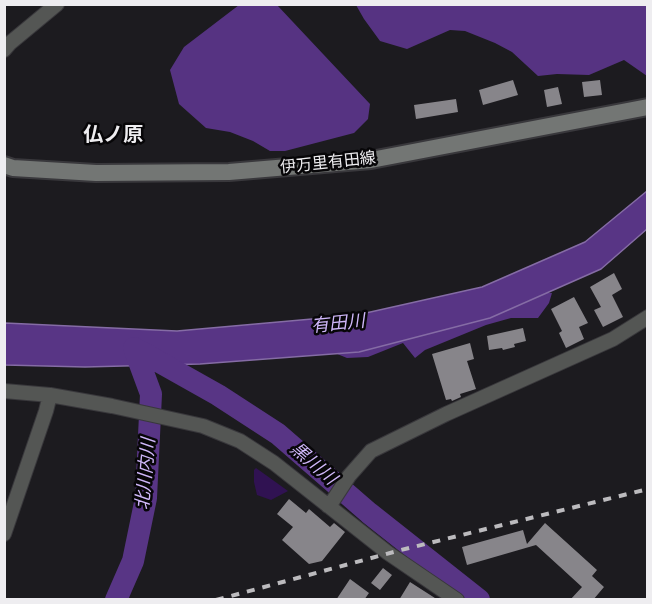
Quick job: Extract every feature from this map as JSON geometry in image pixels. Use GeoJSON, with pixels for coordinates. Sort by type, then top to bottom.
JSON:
{"type":"FeatureCollection","features":[{"type":"Feature","properties":{"kind":"main road","name":"伊万里有田線"},"geometry":{"type":"LineString","coordinates":[[4,165],[13,168],[96,173],[229,172],[371,160],[648,107]]}},
{"type":"Feature","properties":{"kind":"street"},"geometry":{"type":"LineString","coordinates":[[4,50],[57,4]]}},
{"type":"Feature","properties":{"kind":"street"},"geometry":{"type":"LineString","coordinates":[[330,504],[349,476],[371,451],[446,414],[613,339],[648,317]]}},
{"type":"Feature","properties":{"kind":"street"},"geometry":{"type":"LineString","coordinates":[[4,392],[50,395],[112,406],[203,426],[240,441],[330,504],[388,553],[457,600]]}},
{"type":"Feature","properties":{"kind":"street"},"geometry":{"type":"LineString","coordinates":[[4,534],[50,395]]}},
{"type":"Feature","properties":{"kind":"shaded area"},"geometry":{"type":"Polygon","coordinates":[[[239,5],[277,5],[370,104],[368,119],[354,133],[285,151],[270,151],[230,132],[206,128],[179,104],[170,70],[184,47],[239,5]]]}},
{"type":"Feature","properties":{"kind":"shaded area"},"geometry":{"type":"Polygon","coordinates":[[[356,5],[647,5],[647,76],[624,60],[589,75],[538,76],[512,52],[465,31],[450,30],[407,49],[380,41],[356,5]]]}},
{"type":"Feature","properties":{"kind":"shaded area"},"geometry":{"type":"Polygon","coordinates":[[[537,292],[552,293],[549,303],[538,318],[511,318],[486,325],[425,350],[415,358],[403,343],[368,357],[347,358],[325,349],[537,292]]]}},
{"type":"Feature","properties":{"kind":"shaded area"},"geometry":{"type":"Polygon","coordinates":[[[256,468],[288,491],[271,500],[257,495],[254,482],[256,468]]]}},
{"type":"Feature","properties":{"kind":"water","name":"有田川"},"geometry":{"type":"Polygon","coordinates":[[[647,191],[647,229],[601,269],[490,318],[359,352],[200,364],[85,367],[5,365],[5,323],[177,331],[357,315],[482,287],[585,242],[647,191]]]}},
{"type":"Feature","properties":{"kind":"building"},"geometry":{"type":"Polygon","coordinates":[[[513,80],[518,95],[483,105],[479,90],[513,80]]]}},
{"type":"Feature","properties":{"kind":"building"},"geometry":{"type":"Polygon","coordinates":[[[600,80],[602,95],[584,97],[582,82],[600,80]]]}},
{"type":"Feature","properties":{"kind":"building"},"geometry":{"type":"Polygon","coordinates":[[[558,87],[562,104],[547,107],[544,90],[558,87]]]}},
{"type":"Feature","properties":{"kind":"building"},"geometry":{"type":"Polygon","coordinates":[[[456,99],[458,112],[416,119],[414,105],[456,99]]]}},
{"type":"Feature","properties":{"kind":"building"},"geometry":{"type":"Polygon","coordinates":[[[614,273],[622,289],[612,295],[623,317],[603,327],[594,310],[601,307],[590,287],[614,273]]]}},
{"type":"Feature","properties":{"kind":"building"},"geometry":{"type":"Polygon","coordinates":[[[574,297],[588,323],[579,327],[584,339],[566,348],[559,333],[562,331],[551,309],[574,297]]]}},
{"type":"Feature","properties":{"kind":"building"},"geometry":{"type":"Polygon","coordinates":[[[523,328],[526,341],[503,350],[502,348],[489,350],[487,336],[523,328]]]}},
{"type":"Feature","properties":{"kind":"building"},"geometry":{"type":"Polygon","coordinates":[[[470,343],[474,359],[467,361],[476,389],[460,394],[461,397],[452,401],[451,399],[446,400],[432,354],[470,343]]]}},
{"type":"Feature","properties":{"kind":"building"},"geometry":{"type":"Polygon","coordinates":[[[289,499],[306,513],[309,509],[330,527],[334,523],[345,532],[322,561],[309,564],[282,540],[293,527],[277,514],[289,499]]]}},
{"type":"Feature","properties":{"kind":"building"},"geometry":{"type":"Polygon","coordinates":[[[545,523],[597,570],[592,576],[604,587],[593,600],[570,600],[582,587],[536,545],[467,565],[462,547],[523,530],[527,544],[545,523]]]}},
{"type":"Feature","properties":{"kind":"building"},"geometry":{"type":"Polygon","coordinates":[[[383,568],[392,575],[380,590],[371,583],[383,568]]]}},
{"type":"Feature","properties":{"kind":"building"},"geometry":{"type":"Polygon","coordinates":[[[350,579],[369,593],[364,600],[336,600],[350,579]]]}},
{"type":"Feature","properties":{"kind":"building"},"geometry":{"type":"Polygon","coordinates":[[[410,582],[438,600],[399,600],[410,582]]]}},
{"type":"Feature","properties":{"kind":"waterway","name":"北川内川"},"geometry":{"type":"LineString","coordinates":[[116,600],[133,561],[146,498],[151,394],[134,348]]}},
{"type":"Feature","properties":{"kind":"waterway","name":"黒川川"},"geometry":{"type":"LineString","coordinates":[[138,350],[218,395],[278,434],[369,513],[479,600]]}},
{"type":"Feature","properties":{"kind":"railway"},"geometry":{"type":"LineString","coordinates":[[216,600],[401,550],[648,489]]}},
{"type":"Feature","properties":{"kind":"district","name":"仏ノ原"},"geometry":{"type":"Point","coordinates":[113,135]}}]}
